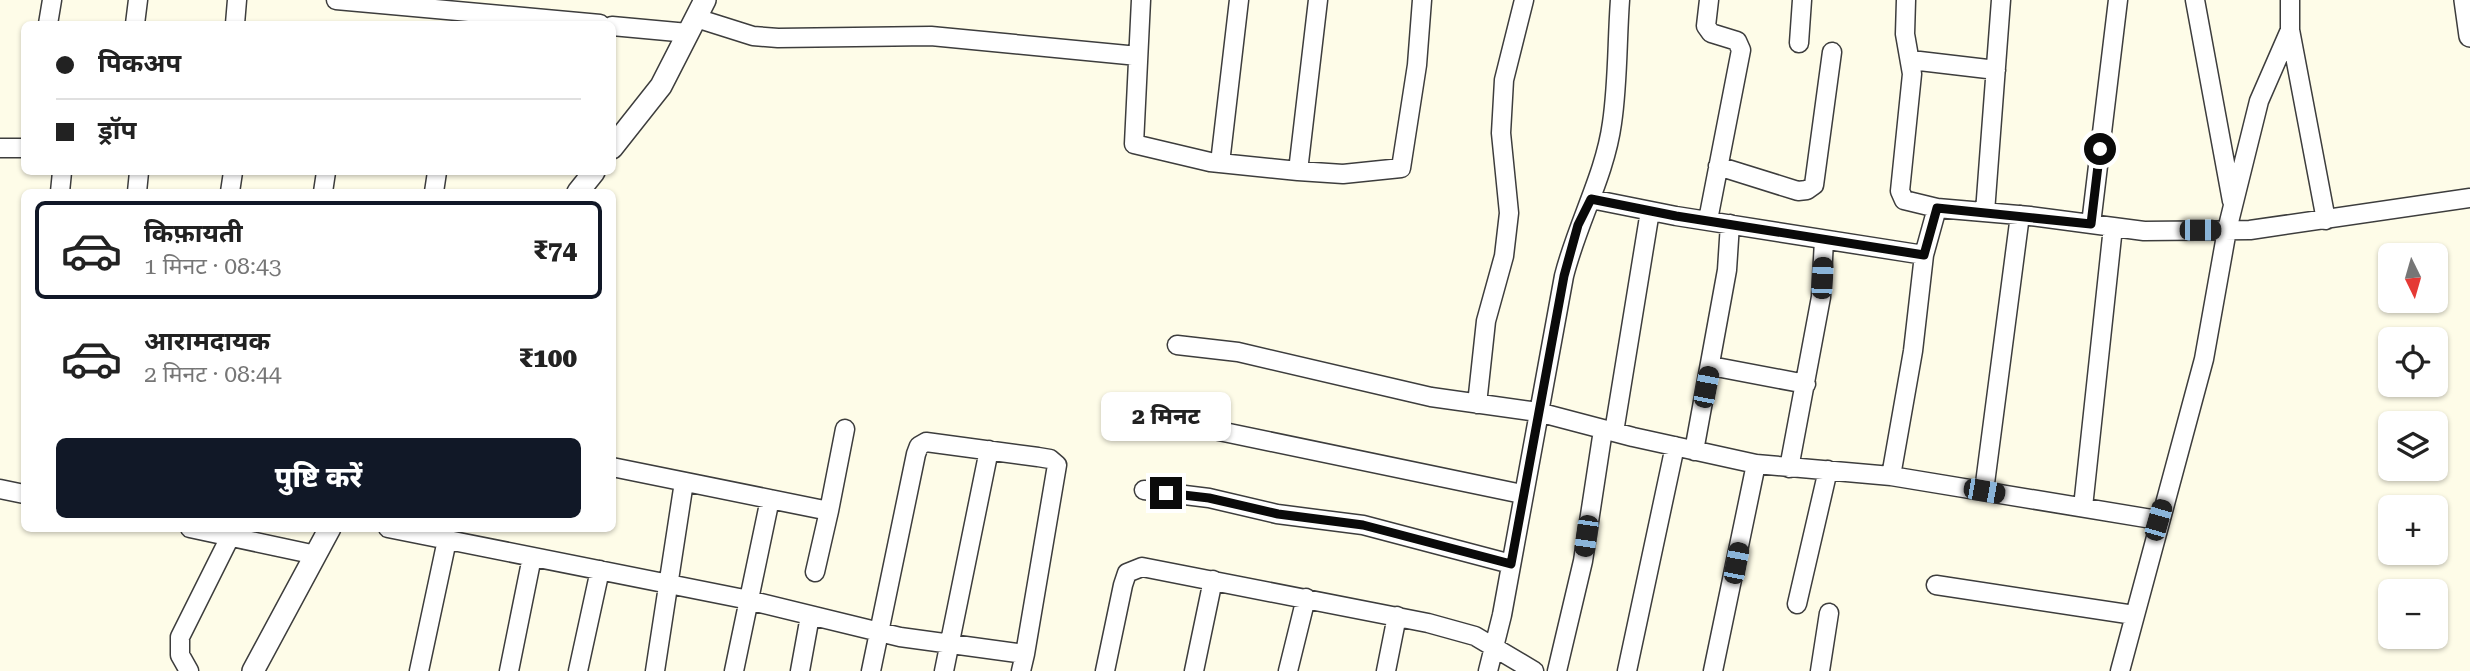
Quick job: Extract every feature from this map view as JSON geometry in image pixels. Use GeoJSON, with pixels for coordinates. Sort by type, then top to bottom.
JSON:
{"type":"FeatureCollection","features":[{"type":"Feature","properties":{"kind":"street"},"geometry":{"type":"LineString","coordinates":[[48,21],[52,0]]}},
{"type":"Feature","properties":{"kind":"street"},"geometry":{"type":"LineString","coordinates":[[135,21],[138,0]]}},
{"type":"Feature","properties":{"kind":"street"},"geometry":{"type":"LineString","coordinates":[[234,21],[237,0]]}},
{"type":"Feature","properties":{"kind":"street"},"geometry":{"type":"LineString","coordinates":[[336,0],[567,21]]}},
{"type":"Feature","properties":{"kind":"street"},"geometry":{"type":"LineString","coordinates":[[1141,0],[1134,144],[1220,163],[1343,174],[1401,168],[1417,65],[1422,0]]}},
{"type":"Feature","properties":{"kind":"street"},"geometry":{"type":"LineString","coordinates":[[1220,163],[1239,0]]}},
{"type":"Feature","properties":{"kind":"street"},"geometry":{"type":"LineString","coordinates":[[1298,171],[1318,0]]}},
{"type":"Feature","properties":{"kind":"street"},"geometry":{"type":"LineString","coordinates":[[1476,404],[1486,321],[1504,256],[1508,223],[1501,133],[1504,80],[1524,0]]}},
{"type":"Feature","properties":{"kind":"street"},"geometry":{"type":"LineString","coordinates":[[1488,671],[1511,564],[1564,276],[1578,225],[1591,199],[1612,124],[1620,0]]}},
{"type":"Feature","properties":{"kind":"street"},"geometry":{"type":"LineString","coordinates":[[1708,220],[1741,50],[1737,41],[1712,33],[1706,26],[1709,0]]}},
{"type":"Feature","properties":{"kind":"street"},"geometry":{"type":"LineString","coordinates":[[1799,43],[1802,0]]}},
{"type":"Feature","properties":{"kind":"street"},"geometry":{"type":"LineString","coordinates":[[1906,0],[1905,34],[1910,60],[1900,191],[1904,200],[1937,208],[2020,215],[2144,231],[2227,230],[2326,220],[2470,198]]}},
{"type":"Feature","properties":{"kind":"street"},"geometry":{"type":"LineString","coordinates":[[1984,212],[2001,0]]}},
{"type":"Feature","properties":{"kind":"street"},"geometry":{"type":"LineString","coordinates":[[2091,224],[2118,0]]}},
{"type":"Feature","properties":{"kind":"street"},"geometry":{"type":"LineString","coordinates":[[2195,0],[2233,208]]}},
{"type":"Feature","properties":{"kind":"street"},"geometry":{"type":"LineString","coordinates":[[2290,0],[2290,30],[2326,220]]}},
{"type":"Feature","properties":{"kind":"street"},"geometry":{"type":"LineString","coordinates":[[2465,0],[2470,36]]}},
{"type":"Feature","properties":{"kind":"street"},"geometry":{"type":"LineString","coordinates":[[616,26],[696,17],[752,36],[931,36],[1138,57]]}},
{"type":"Feature","properties":{"kind":"street"},"geometry":{"type":"LineString","coordinates":[[616,143],[661,86],[696,17]]}},
{"type":"Feature","properties":{"kind":"street"},"geometry":{"type":"LineString","coordinates":[[2120,671],[2158,520],[2204,359],[2227,230],[2259,101],[2290,30]]}},
{"type":"Feature","properties":{"kind":"street"},"geometry":{"type":"LineString","coordinates":[[1718,166],[1798,191],[1814,186],[1832,52]]}},
{"type":"Feature","properties":{"kind":"street"},"geometry":{"type":"LineString","coordinates":[[1910,60],[1996,69]]}},
{"type":"Feature","properties":{"kind":"street"},"geometry":{"type":"LineString","coordinates":[[0,148],[21,148]]}},
{"type":"Feature","properties":{"kind":"street"},"geometry":{"type":"LineString","coordinates":[[580,189],[592,175]]}},
{"type":"Feature","properties":{"kind":"street"},"geometry":{"type":"LineString","coordinates":[[1591,199],[1924,255]]}},
{"type":"Feature","properties":{"kind":"street"},"geometry":{"type":"LineString","coordinates":[[1891,476],[1913,351],[1924,255],[1937,208]]}},
{"type":"Feature","properties":{"kind":"street"},"geometry":{"type":"LineString","coordinates":[[1557,671],[1583,561],[1650,211]]}},
{"type":"Feature","properties":{"kind":"street"},"geometry":{"type":"LineString","coordinates":[[1984,491],[2020,215]]}},
{"type":"Feature","properties":{"kind":"street"},"geometry":{"type":"LineString","coordinates":[[1694,450],[1727,270],[1730,224]]}},
{"type":"Feature","properties":{"kind":"street"},"geometry":{"type":"LineString","coordinates":[[2083,507],[2113,227]]}},
{"type":"Feature","properties":{"kind":"street"},"geometry":{"type":"LineString","coordinates":[[1788,468],[1821,297],[1824,240]]}},
{"type":"Feature","properties":{"kind":"street"},"geometry":{"type":"LineString","coordinates":[[1177,345],[1238,352],[1431,397],[1538,412],[1608,431],[1755,464],[1891,476],[2158,520]]}},
{"type":"Feature","properties":{"kind":"street"},"geometry":{"type":"LineString","coordinates":[[1711,366],[1806,384]]}},
{"type":"Feature","properties":{"kind":"street"},"geometry":{"type":"LineString","coordinates":[[1147,416],[1522,494]]}},
{"type":"Feature","properties":{"kind":"street"},"geometry":{"type":"LineString","coordinates":[[815,572],[845,429]]}},
{"type":"Feature","properties":{"kind":"street"},"geometry":{"type":"LineString","coordinates":[[408,532],[751,601],[878,632],[951,643],[1023,662],[1057,465],[1050,459],[989,450],[926,442],[919,446],[878,632],[872,671]]}},
{"type":"Feature","properties":{"kind":"street"},"geometry":{"type":"LineString","coordinates":[[1627,671],[1675,446]]}},
{"type":"Feature","properties":{"kind":"street"},"geometry":{"type":"LineString","coordinates":[[944,671],[989,450]]}},
{"type":"Feature","properties":{"kind":"street"},"geometry":{"type":"LineString","coordinates":[[1713,671],[1755,464]]}},
{"type":"Feature","properties":{"kind":"street"},"geometry":{"type":"LineString","coordinates":[[616,468],[829,511]]}},
{"type":"Feature","properties":{"kind":"street"},"geometry":{"type":"LineString","coordinates":[[1797,604],[1828,470]]}},
{"type":"Feature","properties":{"kind":"street"},"geometry":{"type":"LineString","coordinates":[[655,671],[684,481]]}},
{"type":"Feature","properties":{"kind":"street"},"geometry":{"type":"LineString","coordinates":[[0,489],[21,493]]}},
{"type":"Feature","properties":{"kind":"street"},"geometry":{"type":"LineString","coordinates":[[1144,490],[1209,498],[1278,514],[1363,525],[1511,564]]}},
{"type":"Feature","properties":{"kind":"street"},"geometry":{"type":"LineString","coordinates":[[734,671],[751,601],[770,499]]}},
{"type":"Feature","properties":{"kind":"street"},"geometry":{"type":"LineString","coordinates":[[208,532],[316,555]]}},
{"type":"Feature","properties":{"kind":"street"},"geometry":{"type":"LineString","coordinates":[[253,671],[328,532]]}},
{"type":"Feature","properties":{"kind":"street"},"geometry":{"type":"LineString","coordinates":[[189,671],[180,655],[180,637],[230,537]]}},
{"type":"Feature","properties":{"kind":"street"},"geometry":{"type":"LineString","coordinates":[[419,671],[447,540]]}},
{"type":"Feature","properties":{"kind":"street"},"geometry":{"type":"LineString","coordinates":[[509,671],[532,557]]}},
{"type":"Feature","properties":{"kind":"street"},"geometry":{"type":"LineString","coordinates":[[1105,671],[1127,573],[1142,567],[1397,616],[1475,636],[1534,671]]}},
{"type":"Feature","properties":{"kind":"street"},"geometry":{"type":"LineString","coordinates":[[578,671],[600,570]]}},
{"type":"Feature","properties":{"kind":"street"},"geometry":{"type":"LineString","coordinates":[[1194,671],[1213,580]]}},
{"type":"Feature","properties":{"kind":"street"},"geometry":{"type":"LineString","coordinates":[[1936,585],[2134,615]]}},
{"type":"Feature","properties":{"kind":"street"},"geometry":{"type":"LineString","coordinates":[[1289,671],[1306,598]]}},
{"type":"Feature","properties":{"kind":"street"},"geometry":{"type":"LineString","coordinates":[[1820,671],[1829,613]]}},
{"type":"Feature","properties":{"kind":"street"},"geometry":{"type":"LineString","coordinates":[[800,671],[810,615]]}},
{"type":"Feature","properties":{"kind":"street"},"geometry":{"type":"LineString","coordinates":[[1386,671],[1397,616]]}},
{"type":"Feature","properties":{"kind":"route"},"geometry":{"type":"LineString","coordinates":[[1166,493],[1209,498],[1278,514],[1363,525],[1511,564],[1564,276],[1578,225],[1591,199],[1676,216],[1924,255],[1937,208],[2091,224],[2100,149]]}}]}
